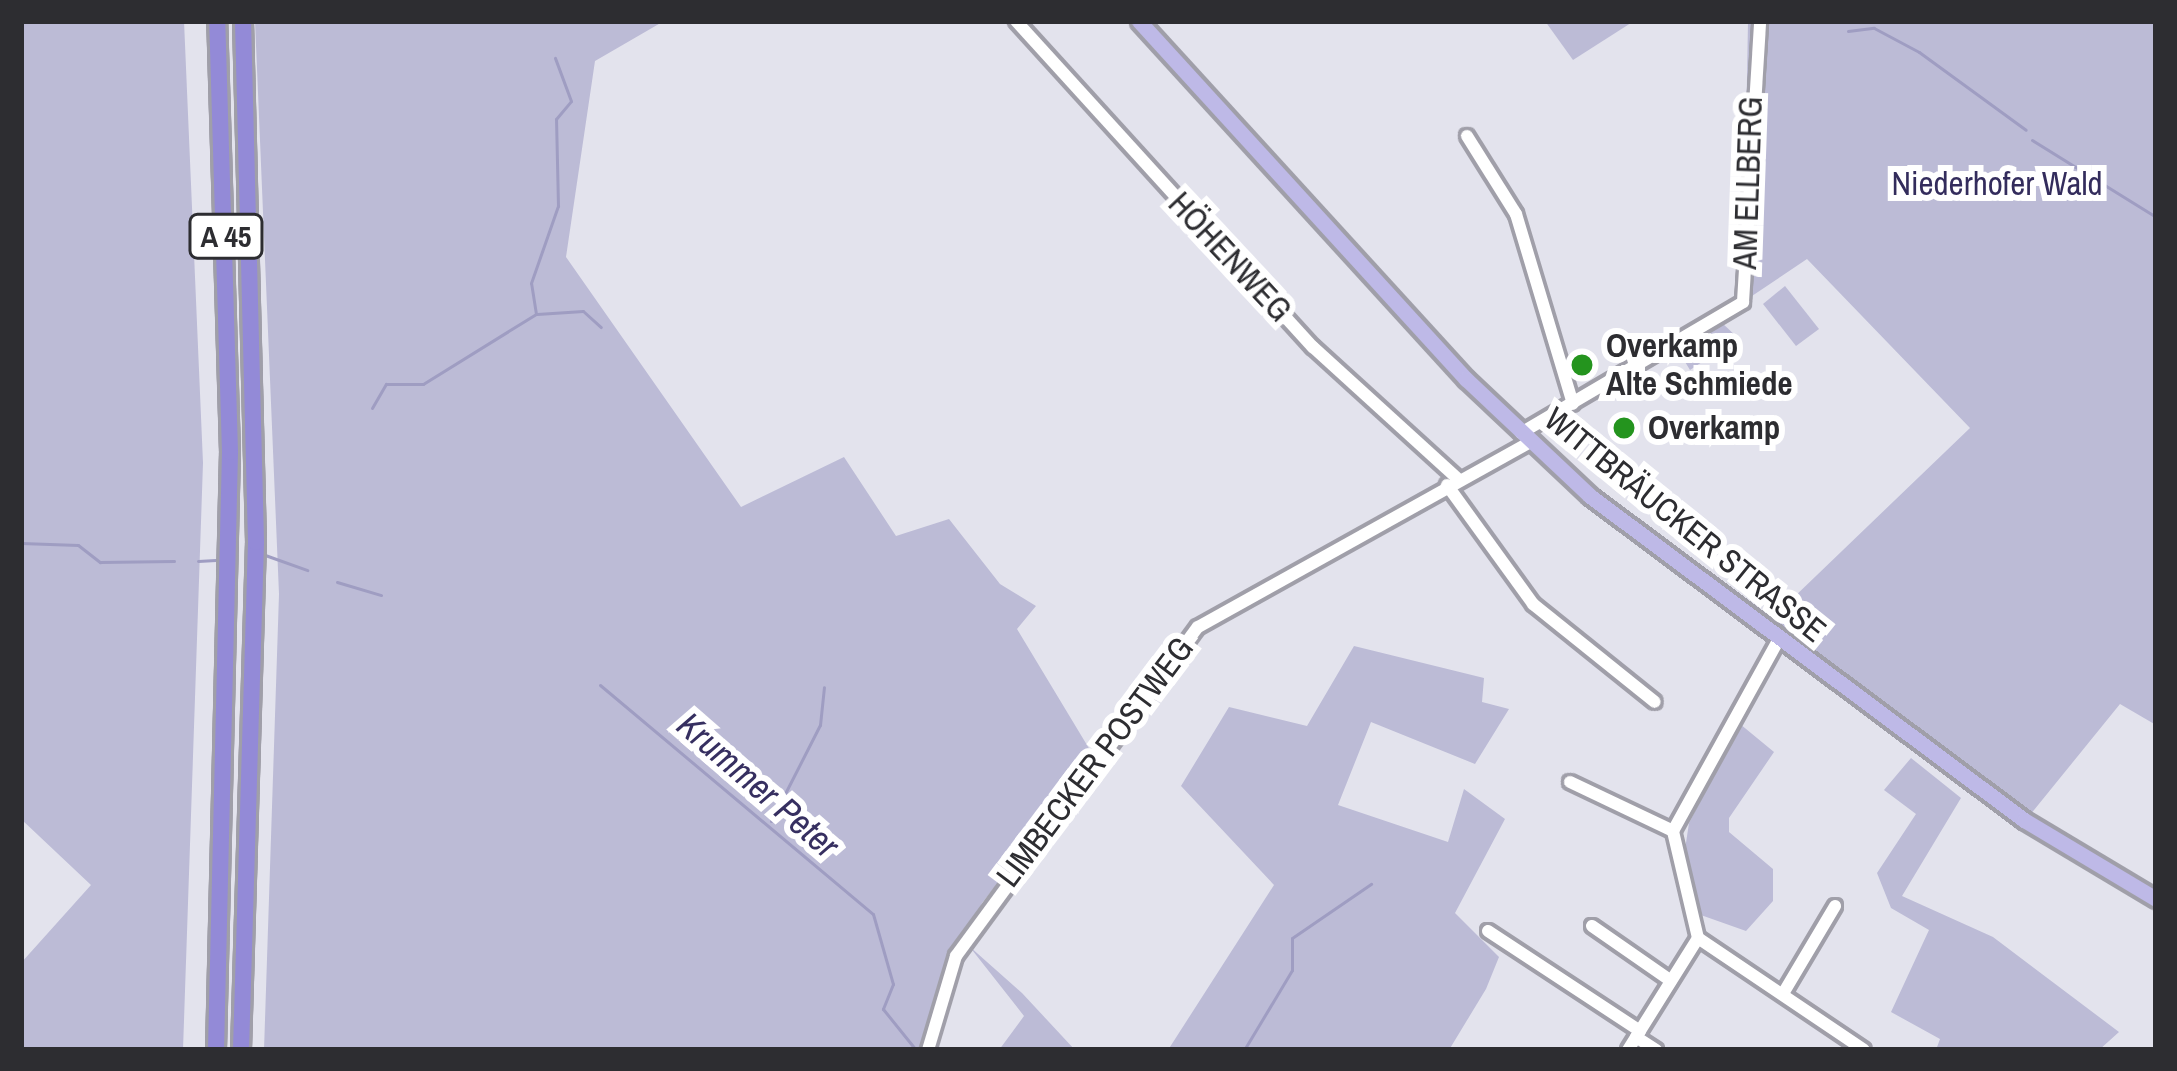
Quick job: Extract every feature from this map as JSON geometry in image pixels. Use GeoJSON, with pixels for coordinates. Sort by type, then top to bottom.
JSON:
{"type":"FeatureCollection","features":[{"type":"Feature","properties":{"kind":"highway","name":"A 45"},"geometry":{"type":"LineString","coordinates":[[216,1050],[230,452],[217,21]]}},
{"type":"Feature","properties":{"kind":"highway","name":"A 45"},"geometry":{"type":"LineString","coordinates":[[241,1050],[256,452],[243,21]]}},
{"type":"Feature","properties":{"kind":"main road","name":"WITTBRÄUCKER STRASSE"},"geometry":{"type":"LineString","coordinates":[[1139,21],[1526,438],[1778,641],[2024,820],[2156,899]]}},
{"type":"Feature","properties":{"kind":"street","name":"HÖHENWEG"},"geometry":{"type":"LineString","coordinates":[[1016,21],[1312,347],[1452,482],[1533,604],[1655,702]]}},
{"type":"Feature","properties":{"kind":"street","name":"AM ELLBERG"},"geometry":{"type":"LineString","coordinates":[[1526,438],[1573,404],[1743,302],[1760,21]]}},
{"type":"Feature","properties":{"kind":"street"},"geometry":{"type":"LineString","coordinates":[[1467,136],[1516,214],[1573,404]]}},
{"type":"Feature","properties":{"kind":"street","name":"LIMBECKER POSTWEG"},"geometry":{"type":"LineString","coordinates":[[928,1050],[956,956],[1183,642],[1228,603],[1320,566],[1526,438]]}},
{"type":"Feature","properties":{"kind":"street"},"geometry":{"type":"LineString","coordinates":[[1778,641],[1673,831],[1699,938],[1864,1050]]}},
{"type":"Feature","properties":{"kind":"street"},"geometry":{"type":"LineString","coordinates":[[1570,782],[1673,831]]}},
{"type":"Feature","properties":{"kind":"street"},"geometry":{"type":"LineString","coordinates":[[1784,992],[1835,906]]}},
{"type":"Feature","properties":{"kind":"street"},"geometry":{"type":"LineString","coordinates":[[1592,926],[1671,982]]}},
{"type":"Feature","properties":{"kind":"street"},"geometry":{"type":"LineString","coordinates":[[1488,931],[1656,1050]]}},
{"type":"Feature","properties":{"kind":"street"},"geometry":{"type":"LineString","coordinates":[[1635,1039],[1699,938]]}},
{"type":"Feature","properties":{"kind":"green space"},"geometry":{"type":"Polygon","coordinates":[[[21,21],[184,21],[203,463],[183,1050],[21,1050],[21,963],[91,885],[21,819],[21,21]]]}},
{"type":"Feature","properties":{"kind":"green space"},"geometry":{"type":"Polygon","coordinates":[[[255,21],[664,21],[595,61],[566,257],[741,507],[844,457],[896,536],[949,519],[1000,584],[1036,606],[1017,629],[1096,760],[982,903],[925,1050],[264,1050],[279,594],[255,21]]]}},
{"type":"Feature","properties":{"kind":"green space"},"geometry":{"type":"Polygon","coordinates":[[[1545,21],[1634,21],[1573,60],[1545,21]]]}},
{"type":"Feature","properties":{"kind":"green space","name":"Niederhofer Wald"},"geometry":{"type":"Polygon","coordinates":[[[1748,21],[2156,21],[2156,725],[2120,704],[2030,815],[1767,623],[1970,428],[1807,259],[1743,302],[1748,21]]]}},
{"type":"Feature","properties":{"kind":"green space"},"geometry":{"type":"Polygon","coordinates":[[[1785,286],[1819,329],[1796,346],[1763,304],[1785,286]]]}},
{"type":"Feature","properties":{"kind":"green space"},"geometry":{"type":"Polygon","coordinates":[[[1720,321],[1738,338],[1690,370],[1679,352],[1661,364],[1720,321]]]}},
{"type":"Feature","properties":{"kind":"green space"},"geometry":{"type":"Polygon","coordinates":[[[1354,646],[1484,678],[1482,702],[1509,709],[1475,764],[1371,722],[1338,805],[1448,842],[1464,789],[1505,819],[1455,913],[1499,957],[1486,989],[1449,1050],[1168,1050],[1274,885],[1181,786],[1229,707],[1307,726],[1354,646]]]}},
{"type":"Feature","properties":{"kind":"green space"},"geometry":{"type":"Polygon","coordinates":[[[1740,724],[1774,752],[1729,818],[1729,832],[1773,869],[1773,901],[1746,931],[1698,914],[1684,856],[1689,823],[1740,724]]]}},
{"type":"Feature","properties":{"kind":"green space"},"geometry":{"type":"Polygon","coordinates":[[[1911,758],[1961,798],[1902,896],[1993,937],[2119,1032],[2099,1050],[1936,1050],[1940,1039],[1891,1012],[1929,930],[1891,908],[1877,873],[1916,814],[1884,790],[1911,758]]]}},
{"type":"Feature","properties":{"kind":"green space"},"geometry":{"type":"Polygon","coordinates":[[[969,946],[1075,1050],[999,1050],[1024,1016],[969,946]]]}},
{"type":"Feature","properties":{"kind":"waterway"},"geometry":{"type":"LineString","coordinates":[[1848,31],[1874,28],[1919,52],[2026,130]]}},
{"type":"Feature","properties":{"kind":"waterway"},"geometry":{"type":"LineString","coordinates":[[372,408],[386,384],[423,384],[536,314],[531,283],[558,206],[556,119],[571,101],[555,58]]}},
{"type":"Feature","properties":{"kind":"waterway"},"geometry":{"type":"LineString","coordinates":[[2032,140],[2156,217]]}},
{"type":"Feature","properties":{"kind":"waterway"},"geometry":{"type":"LineString","coordinates":[[537,314],[583,311],[601,327]]}},
{"type":"Feature","properties":{"kind":"waterway"},"geometry":{"type":"LineString","coordinates":[[21,543],[78,545],[100,562],[174,561]]}},
{"type":"Feature","properties":{"kind":"waterway"},"geometry":{"type":"LineString","coordinates":[[265,555],[307,570]]}},
{"type":"Feature","properties":{"kind":"waterway"},"geometry":{"type":"LineString","coordinates":[[198,561],[220,560]]}},
{"type":"Feature","properties":{"kind":"waterway"},"geometry":{"type":"LineString","coordinates":[[337,582],[381,595]]}},
{"type":"Feature","properties":{"kind":"waterway","name":"Krummer Peter"},"geometry":{"type":"LineString","coordinates":[[600,685],[873,914],[893,984],[883,1009],[916,1050]]}},
{"type":"Feature","properties":{"kind":"waterway"},"geometry":{"type":"LineString","coordinates":[[771,821],[820,725],[824,687]]}},
{"type":"Feature","properties":{"kind":"waterway"},"geometry":{"type":"LineString","coordinates":[[1244,1050],[1292,970],[1292,938],[1371,884]]}},
{"type":"Feature","properties":{"kind":"place","name":"Overkamp Alte Schmiede"},"geometry":{"type":"Point","coordinates":[1582,365]}},
{"type":"Feature","properties":{"kind":"place","name":"Overkamp"},"geometry":{"type":"Point","coordinates":[1624,428]}}]}
